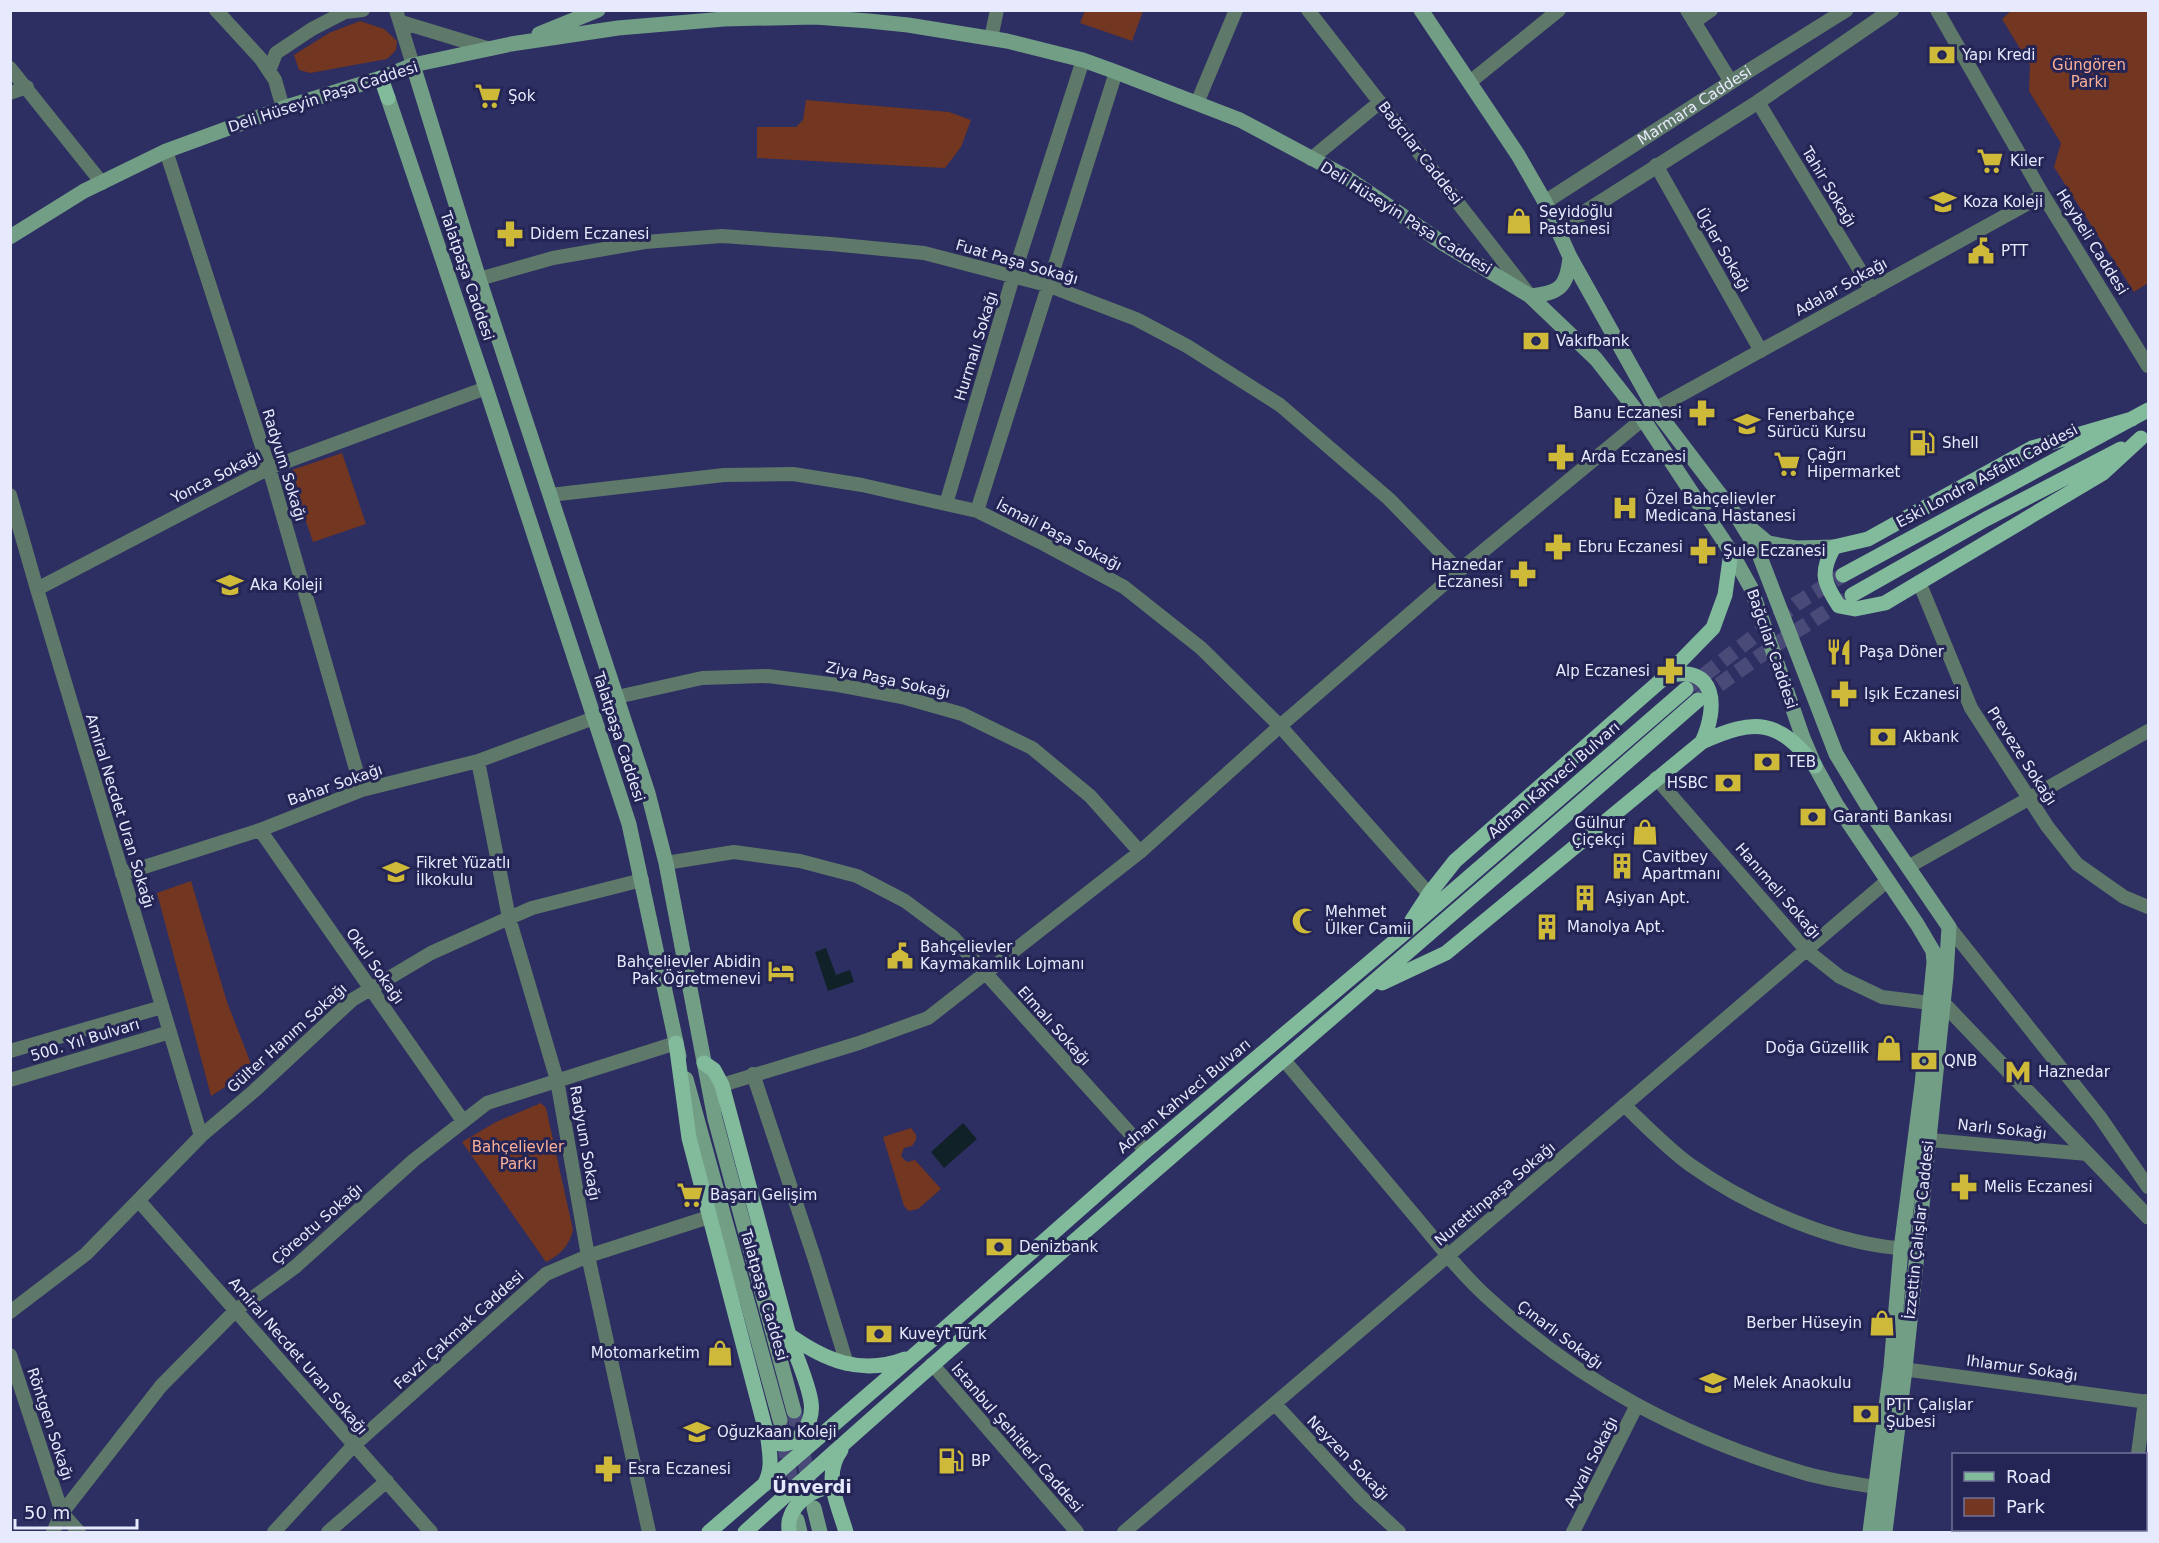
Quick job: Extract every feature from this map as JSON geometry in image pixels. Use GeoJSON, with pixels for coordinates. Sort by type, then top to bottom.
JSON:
{"type":"FeatureCollection","features":[{"type":"Feature","properties":{"kind":"main road"},"geometry":{"type":"LineString","coordinates":[[512,44],[598,10]]}},
{"type":"Feature","properties":{"kind":"main road"},"geometry":{"type":"LineString","coordinates":[[697,10],[724,19]]}},
{"type":"Feature","properties":{"kind":"main road","name":"Bağcılar Caddesi"},"geometry":{"type":"LineString","coordinates":[[1421,10],[1518,155],[1545,202],[1570,257],[1655,409],[1738,518],[1757,549],[1836,754],[1949,927]]}},
{"type":"Feature","properties":{"kind":"main road","name":"Deli Hüseyin Paşa Caddesi"},"geometry":{"type":"LineString","coordinates":[[10,237],[84,191],[166,151],[283,108],[381,78],[413,65],[512,44],[618,28],[724,19],[867,16],[991,38],[1083,60],[1240,120],[1343,175],[1444,244],[1530,296]]}},
{"type":"Feature","properties":{"kind":"main road","name":"Talatpaşa Caddesi"},"geometry":{"type":"LineString","coordinates":[[413,65],[479,279],[648,794],[666,863],[715,1119],[794,1411]]}},
{"type":"Feature","properties":{"kind":"main road","name":"Talatpaşa Caddesi"},"geometry":{"type":"LineString","coordinates":[[381,78],[486,388],[629,824],[676,1043],[780,1420]]}},
{"type":"Feature","properties":{"kind":"main road"},"geometry":{"type":"LineString","coordinates":[[1530,296],[1558,290],[1565,282],[1570,257]]}},
{"type":"Feature","properties":{"kind":"main road","name":"Bağcılar Caddesi"},"geometry":{"type":"LineString","coordinates":[[1530,296],[1596,359],[1643,419],[1731,552],[1751,588],[1803,738],[1815,766],[1836,804],[1933,951],[1937,1003]]}},
{"type":"Feature","properties":{"kind":"main road","name":"Eski Londra Asfaltı Caddesi"},"geometry":{"type":"LineString","coordinates":[[1843,575],[2148,410]]}},
{"type":"Feature","properties":{"kind":"main road"},"geometry":{"type":"LineString","coordinates":[[1738,518],[1768,543],[1796,548],[1834,547],[1868,539],[2032,448],[2132,419]]}},
{"type":"Feature","properties":{"kind":"main road"},"geometry":{"type":"LineString","coordinates":[[1834,547],[1827,560],[1823,576],[1839,606],[1855,609],[1885,603],[2103,472],[2145,436]]}},
{"type":"Feature","properties":{"kind":"main road"},"geometry":{"type":"LineString","coordinates":[[1852,595],[1986,519],[2145,436]]}},
{"type":"Feature","properties":{"kind":"main road"},"geometry":{"type":"LineString","coordinates":[[1402,935],[1429,894],[1455,861],[1666,676],[1713,628],[1725,595],[1731,552]]}},
{"type":"Feature","properties":{"kind":"main road"},"geometry":{"type":"LineString","coordinates":[[1666,676],[1682,672],[1695,674],[1710,690],[1710,716],[1708,729],[1702,742]]}},
{"type":"Feature","properties":{"kind":"main road","name":"Adnan Kahveci Bulvarı"},"geometry":{"type":"LineString","coordinates":[[709,1533],[1146,1151],[1402,935],[1686,689]]}},
{"type":"Feature","properties":{"kind":"main road"},"geometry":{"type":"LineString","coordinates":[[745,1533],[932,1364],[1366,991],[1698,700]]}},
{"type":"Feature","properties":{"kind":"main road"},"geometry":{"type":"LineString","coordinates":[[1366,991],[1446,952],[1702,742],[1728,730],[1754,726],[1780,731],[1799,745],[1815,766]]}},
{"type":"Feature","properties":{"kind":"main road","name":"İzzettin Çalışlar Caddesi"},"geometry":{"type":"LineString","coordinates":[[1885,1533],[1909,1249],[1937,1003],[1949,927]]}},
{"type":"Feature","properties":{"kind":"main road"},"geometry":{"type":"LineString","coordinates":[[676,1043],[689,1138],[768,1439],[771,1465],[769,1476],[762,1488]]}},
{"type":"Feature","properties":{"kind":"main road"},"geometry":{"type":"LineString","coordinates":[[704,1063],[714,1070],[722,1085],[788,1334],[811,1403],[810,1419],[802,1435],[784,1444],[774,1443],[768,1439]]}},
{"type":"Feature","properties":{"kind":"main road"},"geometry":{"type":"LineString","coordinates":[[788,1334],[826,1358],[857,1366],[889,1365],[912,1356],[934,1338]]}},
{"type":"Feature","properties":{"kind":"main road","name":"İzzettin Çalışlar Caddesi"},"geometry":{"type":"LineString","coordinates":[[1870,1533],[1898,1368]]}},
{"type":"Feature","properties":{"kind":"main road"},"geometry":{"type":"LineString","coordinates":[[846,1533],[831,1473],[834,1460],[851,1437]]}},
{"type":"Feature","properties":{"kind":"main road"},"geometry":{"type":"LineString","coordinates":[[795,1528],[789,1519],[794,1509],[809,1494],[825,1487],[834,1492]]}},
{"type":"Feature","properties":{"kind":"main road"},"geometry":{"type":"LineString","coordinates":[[814,1508],[820,1533]]}},
{"type":"Feature","properties":{"kind":"street"},"geometry":{"type":"LineString","coordinates":[[216,10],[261,58],[275,80],[283,108]]}},
{"type":"Feature","properties":{"kind":"street"},"geometry":{"type":"LineString","coordinates":[[269,71],[276,53],[312,29],[345,12],[363,10]]}},
{"type":"Feature","properties":{"kind":"street"},"geometry":{"type":"LineString","coordinates":[[991,38],[997,10]]}},
{"type":"Feature","properties":{"kind":"street"},"geometry":{"type":"LineString","coordinates":[[1197,103],[1236,10]]}},
{"type":"Feature","properties":{"kind":"street","name":"Bağcılar Caddesi"},"geometry":{"type":"LineString","coordinates":[[1308,10],[1530,296]]}},
{"type":"Feature","properties":{"kind":"street"},"geometry":{"type":"LineString","coordinates":[[1711,10],[1691,16],[1731,82]]}},
{"type":"Feature","properties":{"kind":"street","name":"Marmara Caddesi"},"geometry":{"type":"LineString","coordinates":[[1545,202],[1846,10]]}},
{"type":"Feature","properties":{"kind":"street"},"geometry":{"type":"LineString","coordinates":[[1558,229],[1758,102],[1892,10]]}},
{"type":"Feature","properties":{"kind":"street","name":"Heybeli Caddesi"},"geometry":{"type":"LineString","coordinates":[[1937,10],[2043,195],[2148,366]]}},
{"type":"Feature","properties":{"kind":"street"},"geometry":{"type":"LineString","coordinates":[[1470,82],[1558,11]]}},
{"type":"Feature","properties":{"kind":"street"},"geometry":{"type":"LineString","coordinates":[[398,16],[490,49]]}},
{"type":"Feature","properties":{"kind":"street"},"geometry":{"type":"LineString","coordinates":[[398,16],[413,65]]}},
{"type":"Feature","properties":{"kind":"street","name":"Hurmalı Sokağı"},"geometry":{"type":"LineString","coordinates":[[946,504],[1013,278],[1083,60]]}},
{"type":"Feature","properties":{"kind":"street"},"geometry":{"type":"LineString","coordinates":[[10,68],[102,183]]}},
{"type":"Feature","properties":{"kind":"street"},"geometry":{"type":"LineString","coordinates":[[977,511],[1116,72]]}},
{"type":"Feature","properties":{"kind":"street"},"geometry":{"type":"LineString","coordinates":[[10,93],[27,87]]}},
{"type":"Feature","properties":{"kind":"street"},"geometry":{"type":"LineString","coordinates":[[1311,159],[1380,102]]}},
{"type":"Feature","properties":{"kind":"street","name":"Tahir Sokağı"},"geometry":{"type":"LineString","coordinates":[[1758,102],[1872,290]]}},
{"type":"Feature","properties":{"kind":"street","name":"Radyum Sokağı"},"geometry":{"type":"LineString","coordinates":[[166,151],[269,468],[362,790]]}},
{"type":"Feature","properties":{"kind":"street","name":"Üçler Sokağı"},"geometry":{"type":"LineString","coordinates":[[1656,165],[1761,351]]}},
{"type":"Feature","properties":{"kind":"street","name":"Adalar Sokağı"},"geometry":{"type":"LineString","coordinates":[[1655,409],[2043,195]]}},
{"type":"Feature","properties":{"kind":"street","name":"Fuat Paşa Sokağı"},"geometry":{"type":"LineString","coordinates":[[479,279],[553,258],[645,242],[722,236],[924,253],[1047,285],[1136,319],[1187,346],[1280,405],[1389,499],[1459,571]]}},
{"type":"Feature","properties":{"kind":"street","name":"Yonca Sokağı"},"geometry":{"type":"LineString","coordinates":[[37,590],[269,468],[486,388]]}},
{"type":"Feature","properties":{"kind":"street"},"geometry":{"type":"LineString","coordinates":[[722,1085],[859,1043],[928,1018],[1140,852],[1280,726],[1459,571],[1643,419]]}},
{"type":"Feature","properties":{"kind":"street","name":"İsmail Paşa Sokağı"},"geometry":{"type":"LineString","coordinates":[[550,495],[724,475],[793,474],[862,485],[977,511],[1124,587],[1201,648],[1280,726],[1429,894]]}},
{"type":"Feature","properties":{"kind":"street","name":"Amiral Necdet Uran Sokağı"},"geometry":{"type":"LineString","coordinates":[[10,495],[201,1136]]}},
{"type":"Feature","properties":{"kind":"street","name":"Preveze Sokağı"},"geometry":{"type":"LineString","coordinates":[[1919,582],[1971,708],[2047,826],[2077,864],[2124,897],[2148,907]]}},
{"type":"Feature","properties":{"kind":"street","name":"Ziya Paşa Sokağı"},"geometry":{"type":"LineString","coordinates":[[617,697],[702,678],[768,676],[838,685],[902,697],[962,714],[1032,748],[1090,796],[1140,852]]}},
{"type":"Feature","properties":{"kind":"street","name":"Bahar Sokağı"},"geometry":{"type":"LineString","coordinates":[[122,874],[260,830],[362,790],[478,761],[594,718]]}},
{"type":"Feature","properties":{"kind":"street"},"geometry":{"type":"LineString","coordinates":[[1908,867],[2148,730]]}},
{"type":"Feature","properties":{"kind":"street","name":"Radyum Sokağı"},"geometry":{"type":"LineString","coordinates":[[478,761],[509,918],[557,1080],[588,1256],[649,1533]]}},
{"type":"Feature","properties":{"kind":"street","name":"Hanımeli Sokağı"},"geometry":{"type":"LineString","coordinates":[[1656,778],[1806,950],[1840,977],[1882,998],[1937,1003]]}},
{"type":"Feature","properties":{"kind":"street","name":"Okul Sokağı"},"geometry":{"type":"LineString","coordinates":[[260,830],[463,1121]]}},
{"type":"Feature","properties":{"kind":"street","name":"Elmalı Sokağı"},"geometry":{"type":"LineString","coordinates":[[666,863],[734,852],[800,861],[857,876],[905,901],[952,936],[1146,1151]]}},
{"type":"Feature","properties":{"kind":"street","name":"Gülter Hanım Sokağı"},"geometry":{"type":"LineString","coordinates":[[10,1312],[86,1254],[201,1136],[254,1091],[351,1000],[431,953],[532,908],[642,880]]}},
{"type":"Feature","properties":{"kind":"street","name":"Nurettinpaşa Sokağı"},"geometry":{"type":"LineString","coordinates":[[1124,1533],[1887,881]]}},
{"type":"Feature","properties":{"kind":"street"},"geometry":{"type":"LineString","coordinates":[[1949,927],[2100,1117],[2148,1187]]}},
{"type":"Feature","properties":{"kind":"street"},"geometry":{"type":"LineString","coordinates":[[1937,1003],[2148,1217]]}},
{"type":"Feature","properties":{"kind":"street","name":"500. Yıl Bulvarı"},"geometry":{"type":"LineString","coordinates":[[10,1051],[162,1007]]}},
{"type":"Feature","properties":{"kind":"street","name":"500. Yıl Bulvarı"},"geometry":{"type":"LineString","coordinates":[[10,1080],[170,1032]]}},
{"type":"Feature","properties":{"kind":"street","name":"Çöreotu Sokağı"},"geometry":{"type":"LineString","coordinates":[[53,1533],[62,1513],[161,1386],[236,1310],[295,1267],[414,1160],[463,1121],[487,1103],[676,1043]]}},
{"type":"Feature","properties":{"kind":"street","name":"Çınarlı Sokağı"},"geometry":{"type":"LineString","coordinates":[[1284,1060],[1449,1255],[1485,1295],[1534,1340],[1600,1385],[1669,1422],[1736,1450],[1807,1474],[1876,1487]]}},
{"type":"Feature","properties":{"kind":"street"},"geometry":{"type":"LineString","coordinates":[[753,1074],[847,1364]]}},
{"type":"Feature","properties":{"kind":"street"},"geometry":{"type":"LineString","coordinates":[[1624,1106],[1688,1164],[1744,1199],[1802,1225],[1858,1241],[1909,1249]]}},
{"type":"Feature","properties":{"kind":"street","name":"Narlı Sokağı"},"geometry":{"type":"LineString","coordinates":[[1921,1139],[2087,1154]]}},
{"type":"Feature","properties":{"kind":"street","name":"Amiral Necdet Uran Sokağı"},"geometry":{"type":"LineString","coordinates":[[140,1201],[431,1533]]}},
{"type":"Feature","properties":{"kind":"street","name":"Fevzi Çakmak Caddesi"},"geometry":{"type":"LineString","coordinates":[[274,1533],[353,1446],[546,1274],[588,1256],[709,1217]]}},
{"type":"Feature","properties":{"kind":"street","name":"Röntgen Sokağı"},"geometry":{"type":"LineString","coordinates":[[10,1355],[62,1513],[79,1533]]}},
{"type":"Feature","properties":{"kind":"street","name":"İstanbul Şehitleri Caddesi"},"geometry":{"type":"LineString","coordinates":[[932,1364],[1077,1533]]}},
{"type":"Feature","properties":{"kind":"street","name":"Ihlamur Sokağı"},"geometry":{"type":"LineString","coordinates":[[1898,1368],[2147,1402]]}},
{"type":"Feature","properties":{"kind":"street"},"geometry":{"type":"LineString","coordinates":[[2138,1453],[2147,1402]]}},
{"type":"Feature","properties":{"kind":"street","name":"Neyzen Sokağı"},"geometry":{"type":"LineString","coordinates":[[1275,1404],[1360,1496],[1399,1533]]}},
{"type":"Feature","properties":{"kind":"street","name":"Ayvalı Sokağı"},"geometry":{"type":"LineString","coordinates":[[1574,1533],[1637,1405]]}},
{"type":"Feature","properties":{"kind":"street"},"geometry":{"type":"LineString","coordinates":[[328,1533],[387,1481]]}},
{"type":"Feature","properties":{"kind":"green space"},"geometry":{"type":"Polygon","coordinates":[[[1085,10],[1143,11],[1132,41],[1080,23],[1085,10]]]}},
{"type":"Feature","properties":{"kind":"green space","name":"Güngören Parkı"},"geometry":{"type":"Polygon","coordinates":[[[2012,10],[2148,11],[2148,283],[2134,292],[2054,167],[2061,143],[2029,91],[2030,65],[2002,19],[2012,10]]]}},
{"type":"Feature","properties":{"kind":"green space"},"geometry":{"type":"Polygon","coordinates":[[[360,21],[384,29],[397,41],[396,50],[387,59],[310,73],[299,70],[294,55],[329,33],[360,21]]]}},
{"type":"Feature","properties":{"kind":"green space"},"geometry":{"type":"Polygon","coordinates":[[[806,100],[949,112],[971,120],[961,147],[945,168],[757,158],[757,127],[796,127],[803,120],[806,100]]]}},
{"type":"Feature","properties":{"kind":"green space"},"geometry":{"type":"Polygon","coordinates":[[[342,453],[366,524],[313,542],[289,471],[342,453]]]}},
{"type":"Feature","properties":{"kind":"green space"},"geometry":{"type":"Polygon","coordinates":[[[191,881],[227,1002],[251,1064],[236,1080],[211,1096],[157,893],[191,881]]]}},
{"type":"Feature","properties":{"kind":"green space","name":"Bahçelievler Parkı"},"geometry":{"type":"Polygon","coordinates":[[[541,1103],[546,1108],[573,1230],[563,1249],[546,1262],[462,1142],[496,1122],[541,1103]]]}},
{"type":"Feature","properties":{"kind":"green space"},"geometry":{"type":"Polygon","coordinates":[[[911,1128],[916,1135],[916,1140],[912,1146],[904,1148],[901,1156],[907,1162],[915,1160],[941,1189],[918,1209],[909,1211],[904,1206],[883,1137],[911,1128]]]}},
{"type":"Feature","properties":{"kind":"water"},"geometry":{"type":"Polygon","coordinates":[[[826,948],[836,975],[850,970],[854,982],[828,991],[815,952],[826,948]]]}},
{"type":"Feature","properties":{"kind":"water"},"geometry":{"type":"Polygon","coordinates":[[[963,1123],[977,1139],[944,1168],[931,1152],[963,1123]]]}},
{"type":"Feature","properties":{"kind":"tunnel"},"geometry":{"type":"LineString","coordinates":[[1686,689],[1796,604],[1843,575]]}},
{"type":"Feature","properties":{"kind":"tunnel"},"geometry":{"type":"LineString","coordinates":[[1700,698],[1849,597]]}},
{"type":"Feature","properties":{"kind":"tunnel"},"geometry":{"type":"LineString","coordinates":[[794,1411],[810,1487]]}},
{"type":"Feature","properties":{"kind":"tunnel"},"geometry":{"type":"LineString","coordinates":[[780,1420],[794,1500]]}},
{"type":"Feature","properties":{"kind":"place","name":"Yapı Kredi"},"geometry":{"type":"Point","coordinates":[1942,55]}},
{"type":"Feature","properties":{"kind":"place","name":"Şok"},"geometry":{"type":"Point","coordinates":[488,96]}},
{"type":"Feature","properties":{"kind":"place","name":"Kiler"},"geometry":{"type":"Point","coordinates":[1990,161]}},
{"type":"Feature","properties":{"kind":"place","name":"Koza Koleji"},"geometry":{"type":"Point","coordinates":[1943,202]}},
{"type":"Feature","properties":{"kind":"place","name":"Seyidoğlu Pastanesi"},"geometry":{"type":"Point","coordinates":[1519,221]}},
{"type":"Feature","properties":{"kind":"place","name":"Didem Eczanesi"},"geometry":{"type":"Point","coordinates":[510,234]}},
{"type":"Feature","properties":{"kind":"place","name":"PTT"},"geometry":{"type":"Point","coordinates":[1981,251]}},
{"type":"Feature","properties":{"kind":"place","name":"Vakıfbank"},"geometry":{"type":"Point","coordinates":[1536,341]}},
{"type":"Feature","properties":{"kind":"place","name":"Banu Eczanesi"},"geometry":{"type":"Point","coordinates":[1702,413]}},
{"type":"Feature","properties":{"kind":"place","name":"Fenerbahçe Sürücü Kursu"},"geometry":{"type":"Point","coordinates":[1747,424]}},
{"type":"Feature","properties":{"kind":"place","name":"Shell"},"geometry":{"type":"Point","coordinates":[1922,443]}},
{"type":"Feature","properties":{"kind":"place","name":"Arda Eczanesi"},"geometry":{"type":"Point","coordinates":[1561,457]}},
{"type":"Feature","properties":{"kind":"place","name":"Çağrı Hipermarket"},"geometry":{"type":"Point","coordinates":[1787,464]}},
{"type":"Feature","properties":{"kind":"place","name":"Özel Bahçelievler Medicana Hastanesi"},"geometry":{"type":"Point","coordinates":[1625,508]}},
{"type":"Feature","properties":{"kind":"place","name":"Ebru Eczanesi"},"geometry":{"type":"Point","coordinates":[1558,547]}},
{"type":"Feature","properties":{"kind":"place","name":"Şule Eczanesi"},"geometry":{"type":"Point","coordinates":[1703,551]}},
{"type":"Feature","properties":{"kind":"place","name":"Haznedar Eczanesi"},"geometry":{"type":"Point","coordinates":[1523,574]}},
{"type":"Feature","properties":{"kind":"place","name":"Aka Koleji"},"geometry":{"type":"Point","coordinates":[230,585]}},
{"type":"Feature","properties":{"kind":"place","name":"Paşa Döner"},"geometry":{"type":"Point","coordinates":[1839,652]}},
{"type":"Feature","properties":{"kind":"place","name":"Alp Eczanesi"},"geometry":{"type":"Point","coordinates":[1670,671]}},
{"type":"Feature","properties":{"kind":"place","name":"Işık Eczanesi"},"geometry":{"type":"Point","coordinates":[1844,694]}},
{"type":"Feature","properties":{"kind":"place","name":"Akbank"},"geometry":{"type":"Point","coordinates":[1883,737]}},
{"type":"Feature","properties":{"kind":"place","name":"TEB"},"geometry":{"type":"Point","coordinates":[1767,762]}},
{"type":"Feature","properties":{"kind":"place","name":"HSBC"},"geometry":{"type":"Point","coordinates":[1728,783]}},
{"type":"Feature","properties":{"kind":"place","name":"Garanti Bankası"},"geometry":{"type":"Point","coordinates":[1813,817]}},
{"type":"Feature","properties":{"kind":"place","name":"Gülnur Çiçekçi"},"geometry":{"type":"Point","coordinates":[1645,832]}},
{"type":"Feature","properties":{"kind":"place","name":"Cavitbey Apartmanı"},"geometry":{"type":"Point","coordinates":[1622,866]}},
{"type":"Feature","properties":{"kind":"place","name":"Fikret Yüzatlı İlkokulu"},"geometry":{"type":"Point","coordinates":[396,872]}},
{"type":"Feature","properties":{"kind":"place","name":"Aşiyan Apt."},"geometry":{"type":"Point","coordinates":[1585,898]}},
{"type":"Feature","properties":{"kind":"place","name":"Mehmet Ülker Camii"},"geometry":{"type":"Point","coordinates":[1305,921]}},
{"type":"Feature","properties":{"kind":"place","name":"Manolya Apt."},"geometry":{"type":"Point","coordinates":[1547,927]}},
{"type":"Feature","properties":{"kind":"place","name":"Bahçelievler Kaymakamlık Lojmanı"},"geometry":{"type":"Point","coordinates":[900,956]}},
{"type":"Feature","properties":{"kind":"place","name":"Bahçelievler Abidin Pak Öğretmenevi"},"geometry":{"type":"Point","coordinates":[781,971]}},
{"type":"Feature","properties":{"kind":"place","name":"Doğa Güzellik"},"geometry":{"type":"Point","coordinates":[1889,1048]}},
{"type":"Feature","properties":{"kind":"place","name":"QNB"},"geometry":{"type":"Point","coordinates":[1924,1061]}},
{"type":"Feature","properties":{"kind":"place","name":"Haznedar"},"geometry":{"type":"Point","coordinates":[2018,1072]}},
{"type":"Feature","properties":{"kind":"place","name":"Melis Eczanesi"},"geometry":{"type":"Point","coordinates":[1964,1187]}},
{"type":"Feature","properties":{"kind":"place","name":"Başarı Gelişim"},"geometry":{"type":"Point","coordinates":[690,1195]}},
{"type":"Feature","properties":{"kind":"place","name":"Denizbank"},"geometry":{"type":"Point","coordinates":[999,1247]}},
{"type":"Feature","properties":{"kind":"place","name":"Berber Hüseyin"},"geometry":{"type":"Point","coordinates":[1882,1323]}},
{"type":"Feature","properties":{"kind":"place","name":"Kuveyt Türk"},"geometry":{"type":"Point","coordinates":[879,1334]}},
{"type":"Feature","properties":{"kind":"place","name":"Motomarketim"},"geometry":{"type":"Point","coordinates":[720,1353]}},
{"type":"Feature","properties":{"kind":"place","name":"Melek Anaokulu"},"geometry":{"type":"Point","coordinates":[1713,1383]}},
{"type":"Feature","properties":{"kind":"place","name":"PTT Çalışlar Şubesi"},"geometry":{"type":"Point","coordinates":[1866,1414]}},
{"type":"Feature","properties":{"kind":"place","name":"Oğuzkaan Koleji"},"geometry":{"type":"Point","coordinates":[697,1432]}},
{"type":"Feature","properties":{"kind":"place","name":"BP"},"geometry":{"type":"Point","coordinates":[951,1461]}},
{"type":"Feature","properties":{"kind":"place","name":"Esra Eczanesi"},"geometry":{"type":"Point","coordinates":[608,1469]}},
{"type":"Feature","properties":{"kind":"district","name":"Ünverdi"},"geometry":{"type":"Point","coordinates":[812,1486]}}]}
